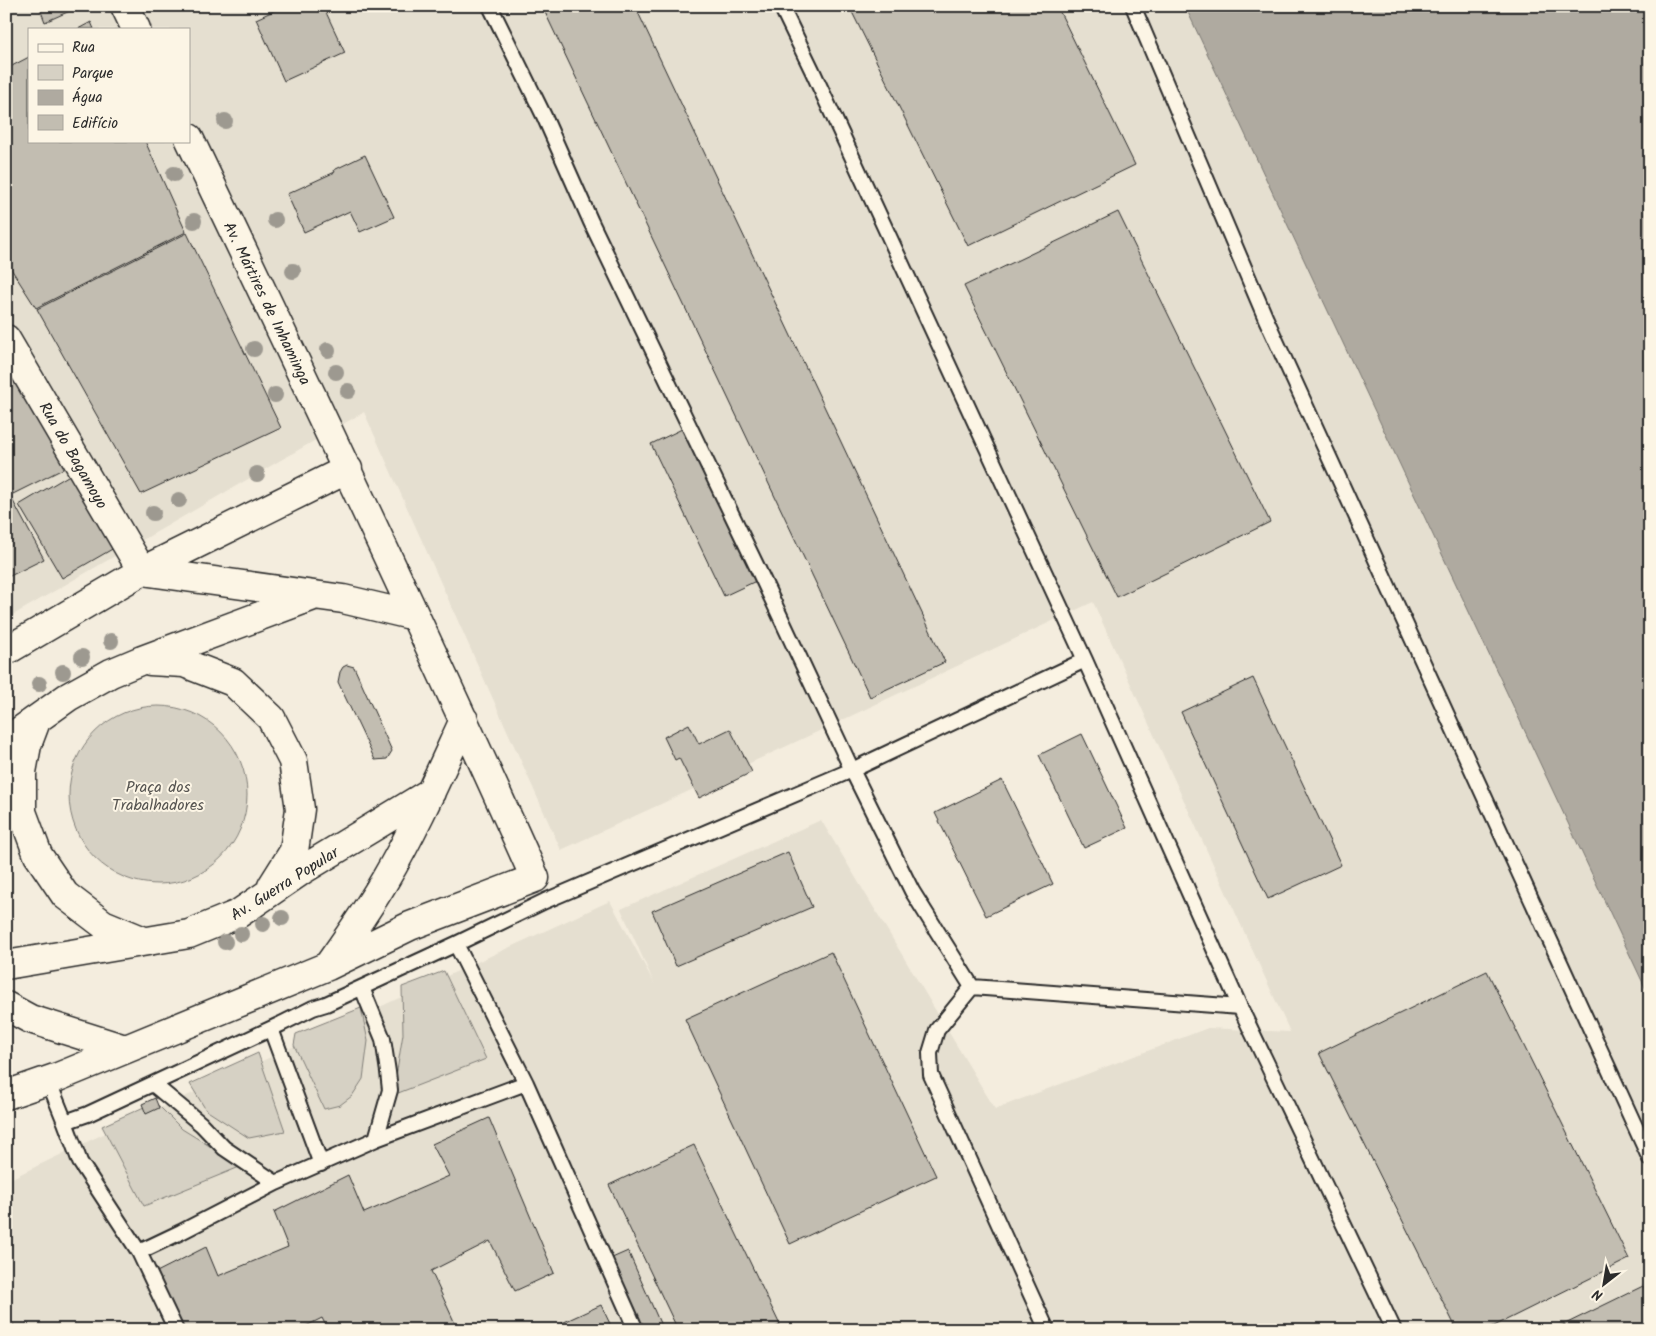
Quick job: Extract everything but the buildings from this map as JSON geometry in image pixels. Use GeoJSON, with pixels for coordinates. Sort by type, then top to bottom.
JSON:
{"type":"FeatureCollection","features":[{"type":"Feature","properties":{"kind":"street"},"geometry":{"type":"LineString","coordinates":[[125,6],[136,28]]}},
{"type":"Feature","properties":{"kind":"street","name":"Av. Mártires de Inhaminga"},"geometry":{"type":"LineString","coordinates":[[190,140],[348,469]]}},
{"type":"Feature","properties":{"kind":"street","name":"Rua do Bagamoyo"},"geometry":{"type":"LineString","coordinates":[[6,339],[142,571]]}},
{"type":"Feature","properties":{"kind":"street"},"geometry":{"type":"LineString","coordinates":[[6,651],[142,571],[348,469],[540,889],[410,926],[328,966],[6,1096]]}},
{"type":"Feature","properties":{"kind":"street"},"geometry":{"type":"LineString","coordinates":[[142,571],[315,595],[415,616]]}},
{"type":"Feature","properties":{"kind":"street"},"geometry":{"type":"LineString","coordinates":[[6,741],[68,697],[111,674],[142,660],[315,595]]}},
{"type":"Feature","properties":{"kind":"street"},"geometry":{"type":"LineString","coordinates":[[142,660],[184,663],[233,682],[271,718],[293,761],[300,809],[294,851],[268,893]]}},
{"type":"Feature","properties":{"kind":"street"},"geometry":{"type":"LineString","coordinates":[[328,966],[385,880],[431,792],[464,720]]}},
{"type":"Feature","properties":{"kind":"street"},"geometry":{"type":"LineString","coordinates":[[36,721],[27,745],[22,772],[22,812],[38,855],[65,895],[103,924],[144,941]]}},
{"type":"Feature","properties":{"kind":"street","name":"Av. Guerra Popular"},"geometry":{"type":"LineString","coordinates":[[6,965],[189,934],[238,914],[304,869],[431,792]]}},
{"type":"Feature","properties":{"kind":"street"},"geometry":{"type":"LineString","coordinates":[[6,1006],[30,1019],[125,1049]]}},
{"type":"Feature","properties":{"kind":"lane"},"geometry":{"type":"LineString","coordinates":[[490,6],[544,116],[591,222],[758,569],[852,770],[912,891],[972,987]]}},
{"type":"Feature","properties":{"kind":"lane"},"geometry":{"type":"LineString","coordinates":[[781,6],[1085,660],[1240,1007],[1394,1330]]}},
{"type":"Feature","properties":{"kind":"lane"},"geometry":{"type":"LineString","coordinates":[[1133,6],[1266,319],[1650,1159]]}},
{"type":"Feature","properties":{"kind":"lane"},"geometry":{"type":"LineString","coordinates":[[65,1122],[88,1114],[305,1012],[362,988],[456,944],[540,889],[852,770],[1085,660]]}},
{"type":"Feature","properties":{"kind":"lane"},"geometry":{"type":"LineString","coordinates":[[456,944],[526,1083],[636,1330]]}},
{"type":"Feature","properties":{"kind":"lane"},"geometry":{"type":"LineString","coordinates":[[972,987],[1240,1007]]}},
{"type":"Feature","properties":{"kind":"lane"},"geometry":{"type":"LineString","coordinates":[[972,987],[937,1030],[930,1053],[931,1075],[1047,1330]]}},
{"type":"Feature","properties":{"kind":"lane"},"geometry":{"type":"LineString","coordinates":[[362,988],[383,1038],[390,1090],[376,1139]]}},
{"type":"Feature","properties":{"kind":"lane"},"geometry":{"type":"LineString","coordinates":[[271,1029],[321,1164]]}},
{"type":"Feature","properties":{"kind":"lane"},"geometry":{"type":"LineString","coordinates":[[53,1078],[65,1122],[80,1162],[139,1252],[176,1330]]}},
{"type":"Feature","properties":{"kind":"lane"},"geometry":{"type":"LineString","coordinates":[[139,1252],[276,1183],[376,1139],[526,1083]]}},
{"type":"Feature","properties":{"kind":"lane"},"geometry":{"type":"LineString","coordinates":[[153,1084],[201,1124],[224,1148],[276,1183]]}},
{"type":"Feature","properties":{"kind":"shaded area"},"geometry":{"type":"Polygon","coordinates":[[[6,6],[1185,6],[1650,998],[1650,1330],[6,1330],[6,1181],[95,1138],[610,901],[654,983],[621,909],[821,820],[995,1109],[1208,1028],[1290,1032],[1093,602],[561,850],[364,412],[6,619],[6,6]]]}},
{"type":"Feature","properties":{"kind":"green space","name":"Praça dos Trabalhadores"},"geometry":{"type":"Polygon","coordinates":[[[158,706],[192,713],[207,721],[221,732],[232,746],[240,761],[247,795],[240,829],[232,844],[221,858],[207,869],[192,877],[158,884],[124,877],[109,869],[95,858],[84,844],[76,829],[69,795],[76,761],[84,746],[95,732],[109,721],[124,713],[158,706]]]}},
{"type":"Feature","properties":{"kind":"green space"},"geometry":{"type":"Polygon","coordinates":[[[444,971],[486,1059],[393,1095],[403,1034],[402,987],[444,971]]]}},
{"type":"Feature","properties":{"kind":"green space"},"geometry":{"type":"Polygon","coordinates":[[[361,1008],[368,1041],[363,1079],[352,1096],[340,1105],[324,1109],[294,1045],[296,1034],[361,1008]]]}},
{"type":"Feature","properties":{"kind":"green space"},"geometry":{"type":"Polygon","coordinates":[[[258,1053],[285,1131],[249,1138],[206,1110],[190,1084],[258,1053]]]}},
{"type":"Feature","properties":{"kind":"green space"},"geometry":{"type":"Polygon","coordinates":[[[155,1102],[182,1129],[242,1166],[144,1206],[102,1126],[155,1102]]]}},
{"type":"Feature","properties":{"kind":"water"},"geometry":{"type":"Polygon","coordinates":[[[1185,6],[1650,6],[1650,998],[1185,6]]]}}]}
